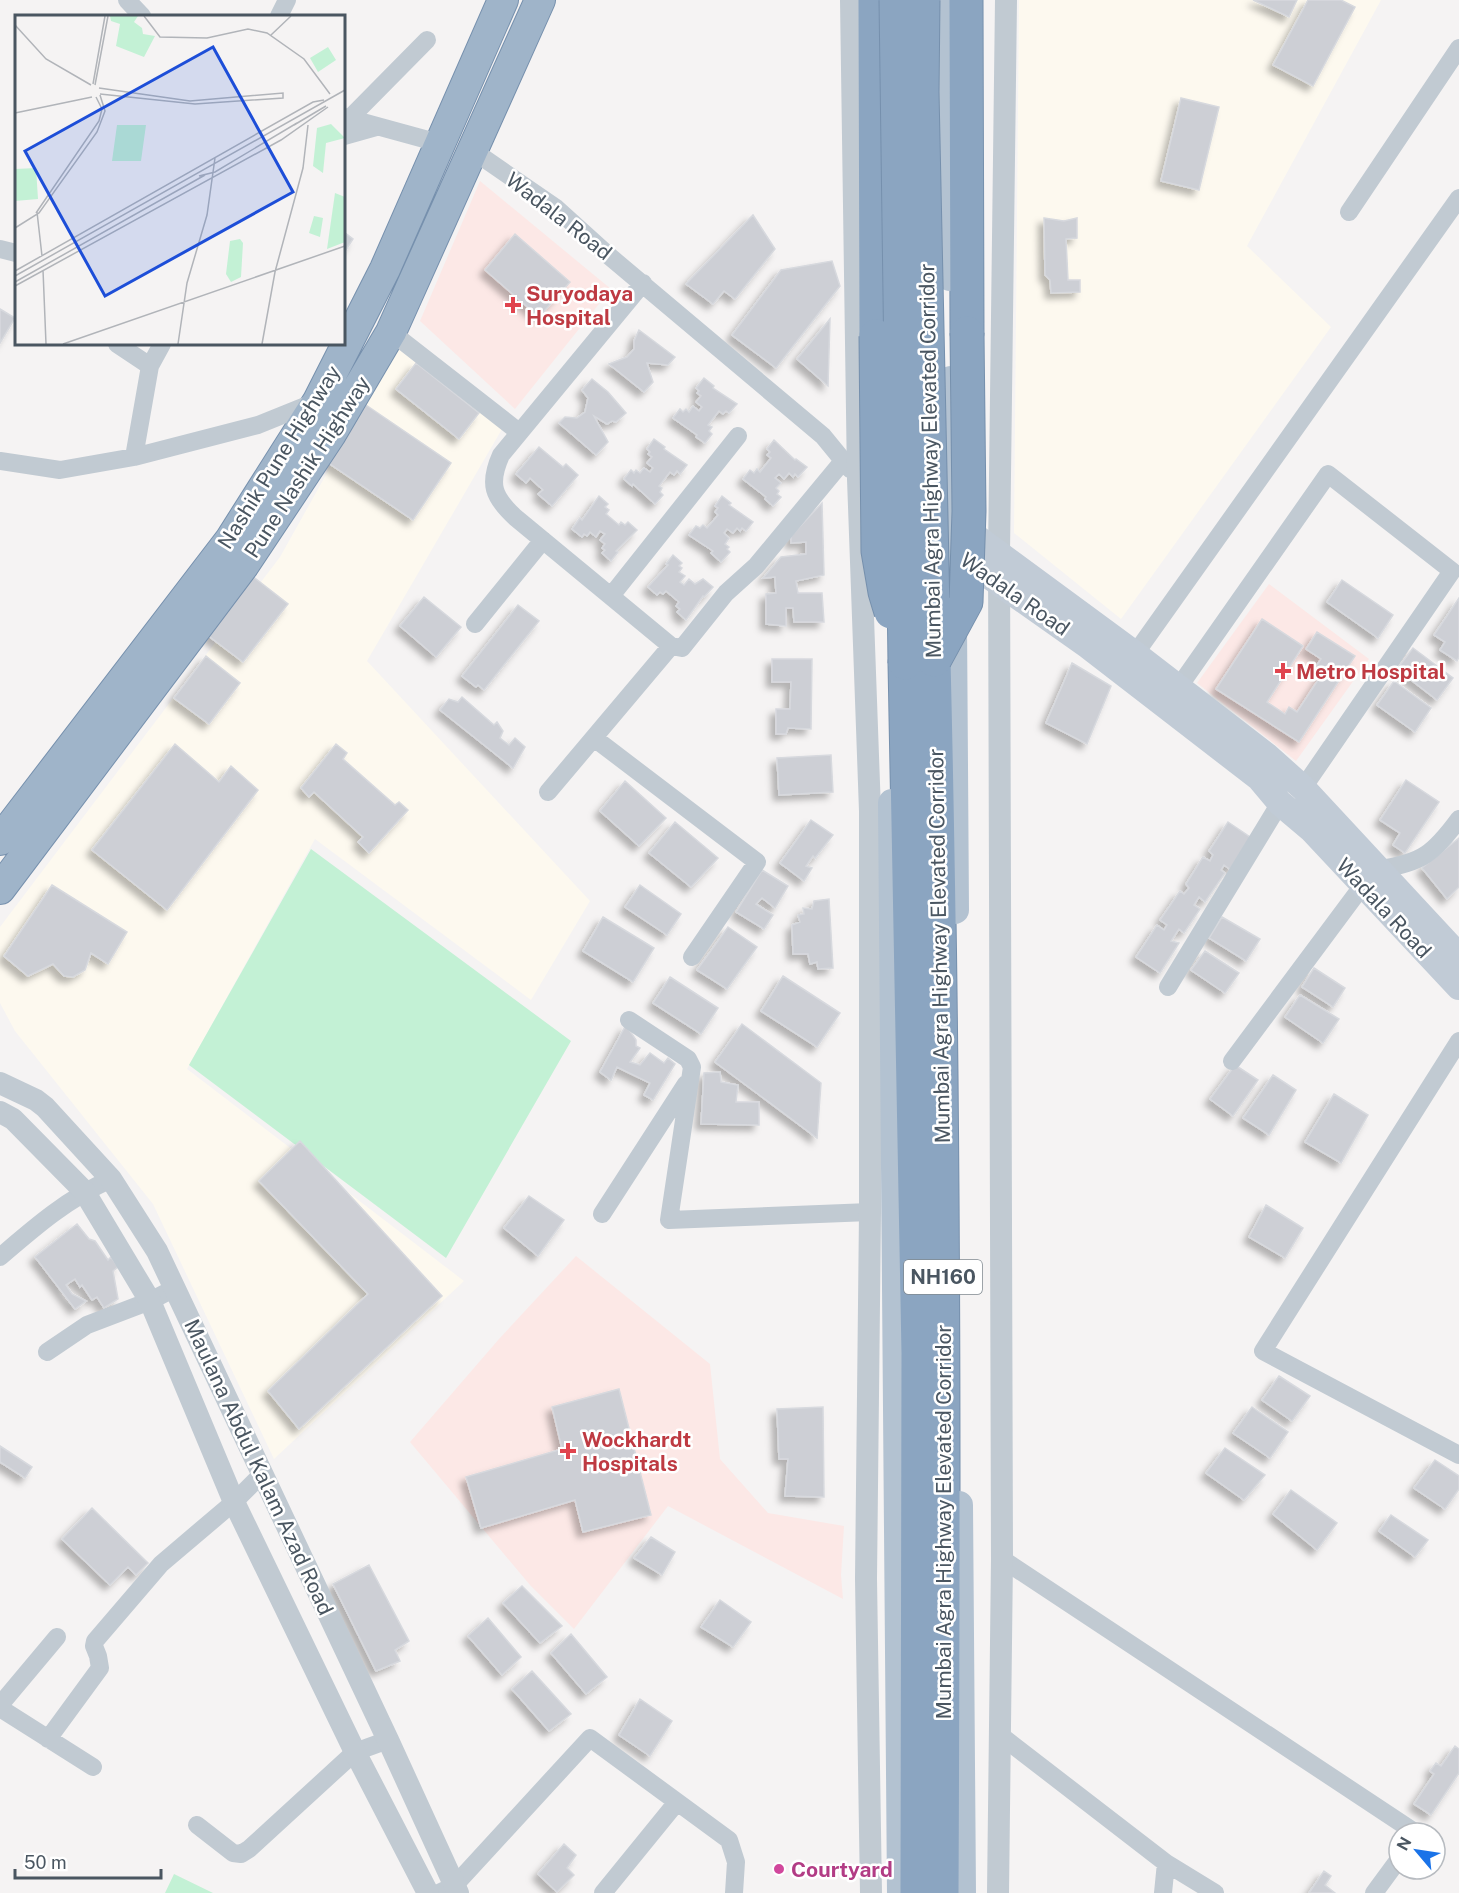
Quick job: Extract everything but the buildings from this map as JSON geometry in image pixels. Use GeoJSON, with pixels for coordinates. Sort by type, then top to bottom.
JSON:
{"type":"FeatureCollection","features":[{"type":"Feature","properties":{"kind":"highway","name":"Nashik Pune Highway"},"geometry":{"type":"LineString","coordinates":[[0,840],[230,540],[318,401],[385,269],[503,0]]}},
{"type":"Feature","properties":{"kind":"highway","name":"Pune Nashik Highway"},"geometry":{"type":"LineString","coordinates":[[0,889],[244,565],[331,434],[391,332],[540,0]]}},
{"type":"Feature","properties":{"kind":"highway"},"geometry":{"type":"LineString","coordinates":[[875,0],[879,551],[885,592],[920,662],[966,602],[969,511],[966,0]]}},
{"type":"Feature","properties":{"kind":"highway","name":"Mumbai Agra Highway Elevated Corridor"},"geometry":{"type":"LineString","coordinates":[[896,0],[920,662],[941,957],[944,1488],[942,1893]]}},
{"type":"Feature","properties":{"kind":"highway","name":"Mumbai Agra Highway Elevated Corridor"},"geometry":{"type":"LineString","coordinates":[[917,1893],[923,0]]}},
{"type":"Feature","properties":{"kind":"main road"},"geometry":{"type":"LineString","coordinates":[[886,0],[901,1893]]}},
{"type":"Feature","properties":{"kind":"main road"},"geometry":{"type":"LineString","coordinates":[[949,0],[962,1893]]}},
{"type":"Feature","properties":{"kind":"main road","name":"Wadala Road"},"geometry":{"type":"LineString","coordinates":[[854,465],[889,491],[952,550],[1088,646],[1259,778],[1280,803],[1372,877],[1459,956]]}},
{"type":"Feature","properties":{"kind":"main road","name":"Wadala Road"},"geometry":{"type":"LineString","coordinates":[[889,491],[952,520],[1135,654],[1266,756],[1303,788],[1459,987]]}},
{"type":"Feature","properties":{"kind":"street"},"geometry":{"type":"LineString","coordinates":[[127,0],[141,15]]}},
{"type":"Feature","properties":{"kind":"street"},"geometry":{"type":"LineString","coordinates":[[280,15],[287,0]]}},
{"type":"Feature","properties":{"kind":"street"},"geometry":{"type":"LineString","coordinates":[[851,0],[854,465],[870,811],[870,1212],[866,1578],[871,1893]]}},
{"type":"Feature","properties":{"kind":"street"},"geometry":{"type":"LineString","coordinates":[[998,1893],[1002,1559],[999,554],[1006,0]]}},
{"type":"Feature","properties":{"kind":"street"},"geometry":{"type":"LineString","coordinates":[[345,124],[427,40]]}},
{"type":"Feature","properties":{"kind":"street"},"geometry":{"type":"LineString","coordinates":[[1349,212],[1459,48]]}},
{"type":"Feature","properties":{"kind":"street"},"geometry":{"type":"LineString","coordinates":[[345,124],[379,126],[439,143]]}},
{"type":"Feature","properties":{"kind":"street","name":"Wadala Road"},"geometry":{"type":"LineString","coordinates":[[472,150],[556,208],[854,465]]}},
{"type":"Feature","properties":{"kind":"street"},"geometry":{"type":"LineString","coordinates":[[1135,654],[1459,198]]}},
{"type":"Feature","properties":{"kind":"street"},"geometry":{"type":"LineString","coordinates":[[0,249],[15,253]]}},
{"type":"Feature","properties":{"kind":"street"},"geometry":{"type":"LineString","coordinates":[[643,284],[519,432],[501,455],[494,471],[493,488],[502,504],[543,540],[671,646],[682,648],[726,593],[756,566],[854,465]]}},
{"type":"Feature","properties":{"kind":"street"},"geometry":{"type":"LineString","coordinates":[[391,332],[519,432]]}},
{"type":"Feature","properties":{"kind":"street"},"geometry":{"type":"LineString","coordinates":[[118,345],[150,366]]}},
{"type":"Feature","properties":{"kind":"street"},"geometry":{"type":"LineString","coordinates":[[134,457],[150,366],[161,345]]}},
{"type":"Feature","properties":{"kind":"street"},"geometry":{"type":"LineString","coordinates":[[0,462],[60,470],[134,457],[258,425],[318,401]]}},
{"type":"Feature","properties":{"kind":"street"},"geometry":{"type":"LineString","coordinates":[[611,597],[738,436]]}},
{"type":"Feature","properties":{"kind":"street"},"geometry":{"type":"LineString","coordinates":[[1178,688],[1328,474],[1452,571],[1303,788]]}},
{"type":"Feature","properties":{"kind":"street"},"geometry":{"type":"LineString","coordinates":[[475,624],[543,540]]}},
{"type":"Feature","properties":{"kind":"street"},"geometry":{"type":"LineString","coordinates":[[548,792],[671,646]]}},
{"type":"Feature","properties":{"kind":"street"},"geometry":{"type":"LineString","coordinates":[[594,738],[757,862],[692,957]]}},
{"type":"Feature","properties":{"kind":"street"},"geometry":{"type":"LineString","coordinates":[[1168,987],[1280,803]]}},
{"type":"Feature","properties":{"kind":"street"},"geometry":{"type":"LineString","coordinates":[[1232,1060],[1372,877],[1407,865],[1428,854],[1459,819]]}},
{"type":"Feature","properties":{"kind":"street"},"geometry":{"type":"LineString","coordinates":[[629,1020],[688,1059],[692,1067],[669,1220],[870,1212]]}},
{"type":"Feature","properties":{"kind":"street"},"geometry":{"type":"LineString","coordinates":[[1459,1041],[1263,1351],[1459,1455]]}},
{"type":"Feature","properties":{"kind":"street"},"geometry":{"type":"LineString","coordinates":[[602,1214],[690,1077]]}},
{"type":"Feature","properties":{"kind":"street","name":"Maulana Abdul Kalam Azad Road"},"geometry":{"type":"LineString","coordinates":[[1,1082],[45,1107],[111,1179],[158,1251],[388,1740],[450,1891]]}},
{"type":"Feature","properties":{"kind":"street"},"geometry":{"type":"LineString","coordinates":[[0,1112],[13,1119],[84,1191],[150,1301],[234,1502],[355,1752],[428,1893]]}},
{"type":"Feature","properties":{"kind":"street"},"geometry":{"type":"LineString","coordinates":[[0,1257],[47,1216],[84,1191],[111,1179]]}},
{"type":"Feature","properties":{"kind":"street"},"geometry":{"type":"LineString","coordinates":[[47,1352],[99,1318],[150,1301],[174,1288]]}},
{"type":"Feature","properties":{"kind":"street"},"geometry":{"type":"LineString","coordinates":[[48,1739],[100,1668],[94,1646],[95,1641],[160,1564],[234,1502],[262,1474]]}},
{"type":"Feature","properties":{"kind":"street"},"geometry":{"type":"LineString","coordinates":[[1002,1559],[1398,1821]]}},
{"type":"Feature","properties":{"kind":"street"},"geometry":{"type":"LineString","coordinates":[[57,1637],[0,1706],[93,1767]]}},
{"type":"Feature","properties":{"kind":"street"},"geometry":{"type":"LineString","coordinates":[[1000,1736],[1166,1863],[1215,1893]]}},
{"type":"Feature","properties":{"kind":"street"},"geometry":{"type":"LineString","coordinates":[[450,1891],[590,1738],[729,1840],[736,1862],[735,1893]]}},
{"type":"Feature","properties":{"kind":"street"},"geometry":{"type":"LineString","coordinates":[[197,1825],[233,1853],[241,1854],[355,1752],[388,1740]]}},
{"type":"Feature","properties":{"kind":"street"},"geometry":{"type":"LineString","coordinates":[[603,1893],[677,1802]]}},
{"type":"Feature","properties":{"kind":"street"},"geometry":{"type":"LineString","coordinates":[[1163,1893],[1166,1863]]}},
{"type":"Feature","properties":{"kind":"street"},"geometry":{"type":"LineString","coordinates":[[1374,1893],[1387,1876]]}},
{"type":"Feature","properties":{"kind":"shaded area"},"geometry":{"type":"Polygon","coordinates":[[[1019,0],[1381,0],[1247,246],[1331,327],[1121,619],[1014,533],[1019,0]]]}},
{"type":"Feature","properties":{"kind":"shaded area","name":"Suryodaya Hospital"},"geometry":{"type":"Polygon","coordinates":[[[480,181],[611,289],[515,409],[420,321],[480,181]]]}},
{"type":"Feature","properties":{"kind":"shaded area"},"geometry":{"type":"Polygon","coordinates":[[[397,348],[502,429],[367,661],[590,901],[531,1000],[315,839],[187,1069],[464,1281],[274,1459],[153,1204],[15,1031],[0,1003],[0,927],[280,557],[397,348]]]}},
{"type":"Feature","properties":{"kind":"shaded area","name":"Metro Hospital"},"geometry":{"type":"Polygon","coordinates":[[[1269,584],[1369,659],[1296,761],[1197,683],[1269,584]]]}},
{"type":"Feature","properties":{"kind":"shaded area","name":"Wockhardt Hospitals"},"geometry":{"type":"Polygon","coordinates":[[[576,1256],[710,1364],[720,1459],[768,1513],[844,1526],[841,1575],[843,1599],[668,1506],[574,1629],[530,1585],[410,1442],[499,1339],[576,1256]]]}},
{"type":"Feature","properties":{"kind":"green space"},"geometry":{"type":"Polygon","coordinates":[[[311,849],[571,1041],[446,1258],[189,1065],[311,849]]]}},
{"type":"Feature","properties":{"kind":"green space"},"geometry":{"type":"Polygon","coordinates":[[[174,1874],[213,1893],[165,1893],[174,1874]]]}},
{"type":"Feature","properties":{"kind":"place","name":"Suryodaya Hospital"},"geometry":{"type":"Point","coordinates":[513,305]}},
{"type":"Feature","properties":{"kind":"place","name":"Metro Hospital"},"geometry":{"type":"Point","coordinates":[1283,671]}},
{"type":"Feature","properties":{"kind":"place","name":"Wockhardt Hospitals"},"geometry":{"type":"Point","coordinates":[568,1451]}},
{"type":"Feature","properties":{"kind":"place","name":"Courtyard"},"geometry":{"type":"Point","coordinates":[779,1869]}}]}
